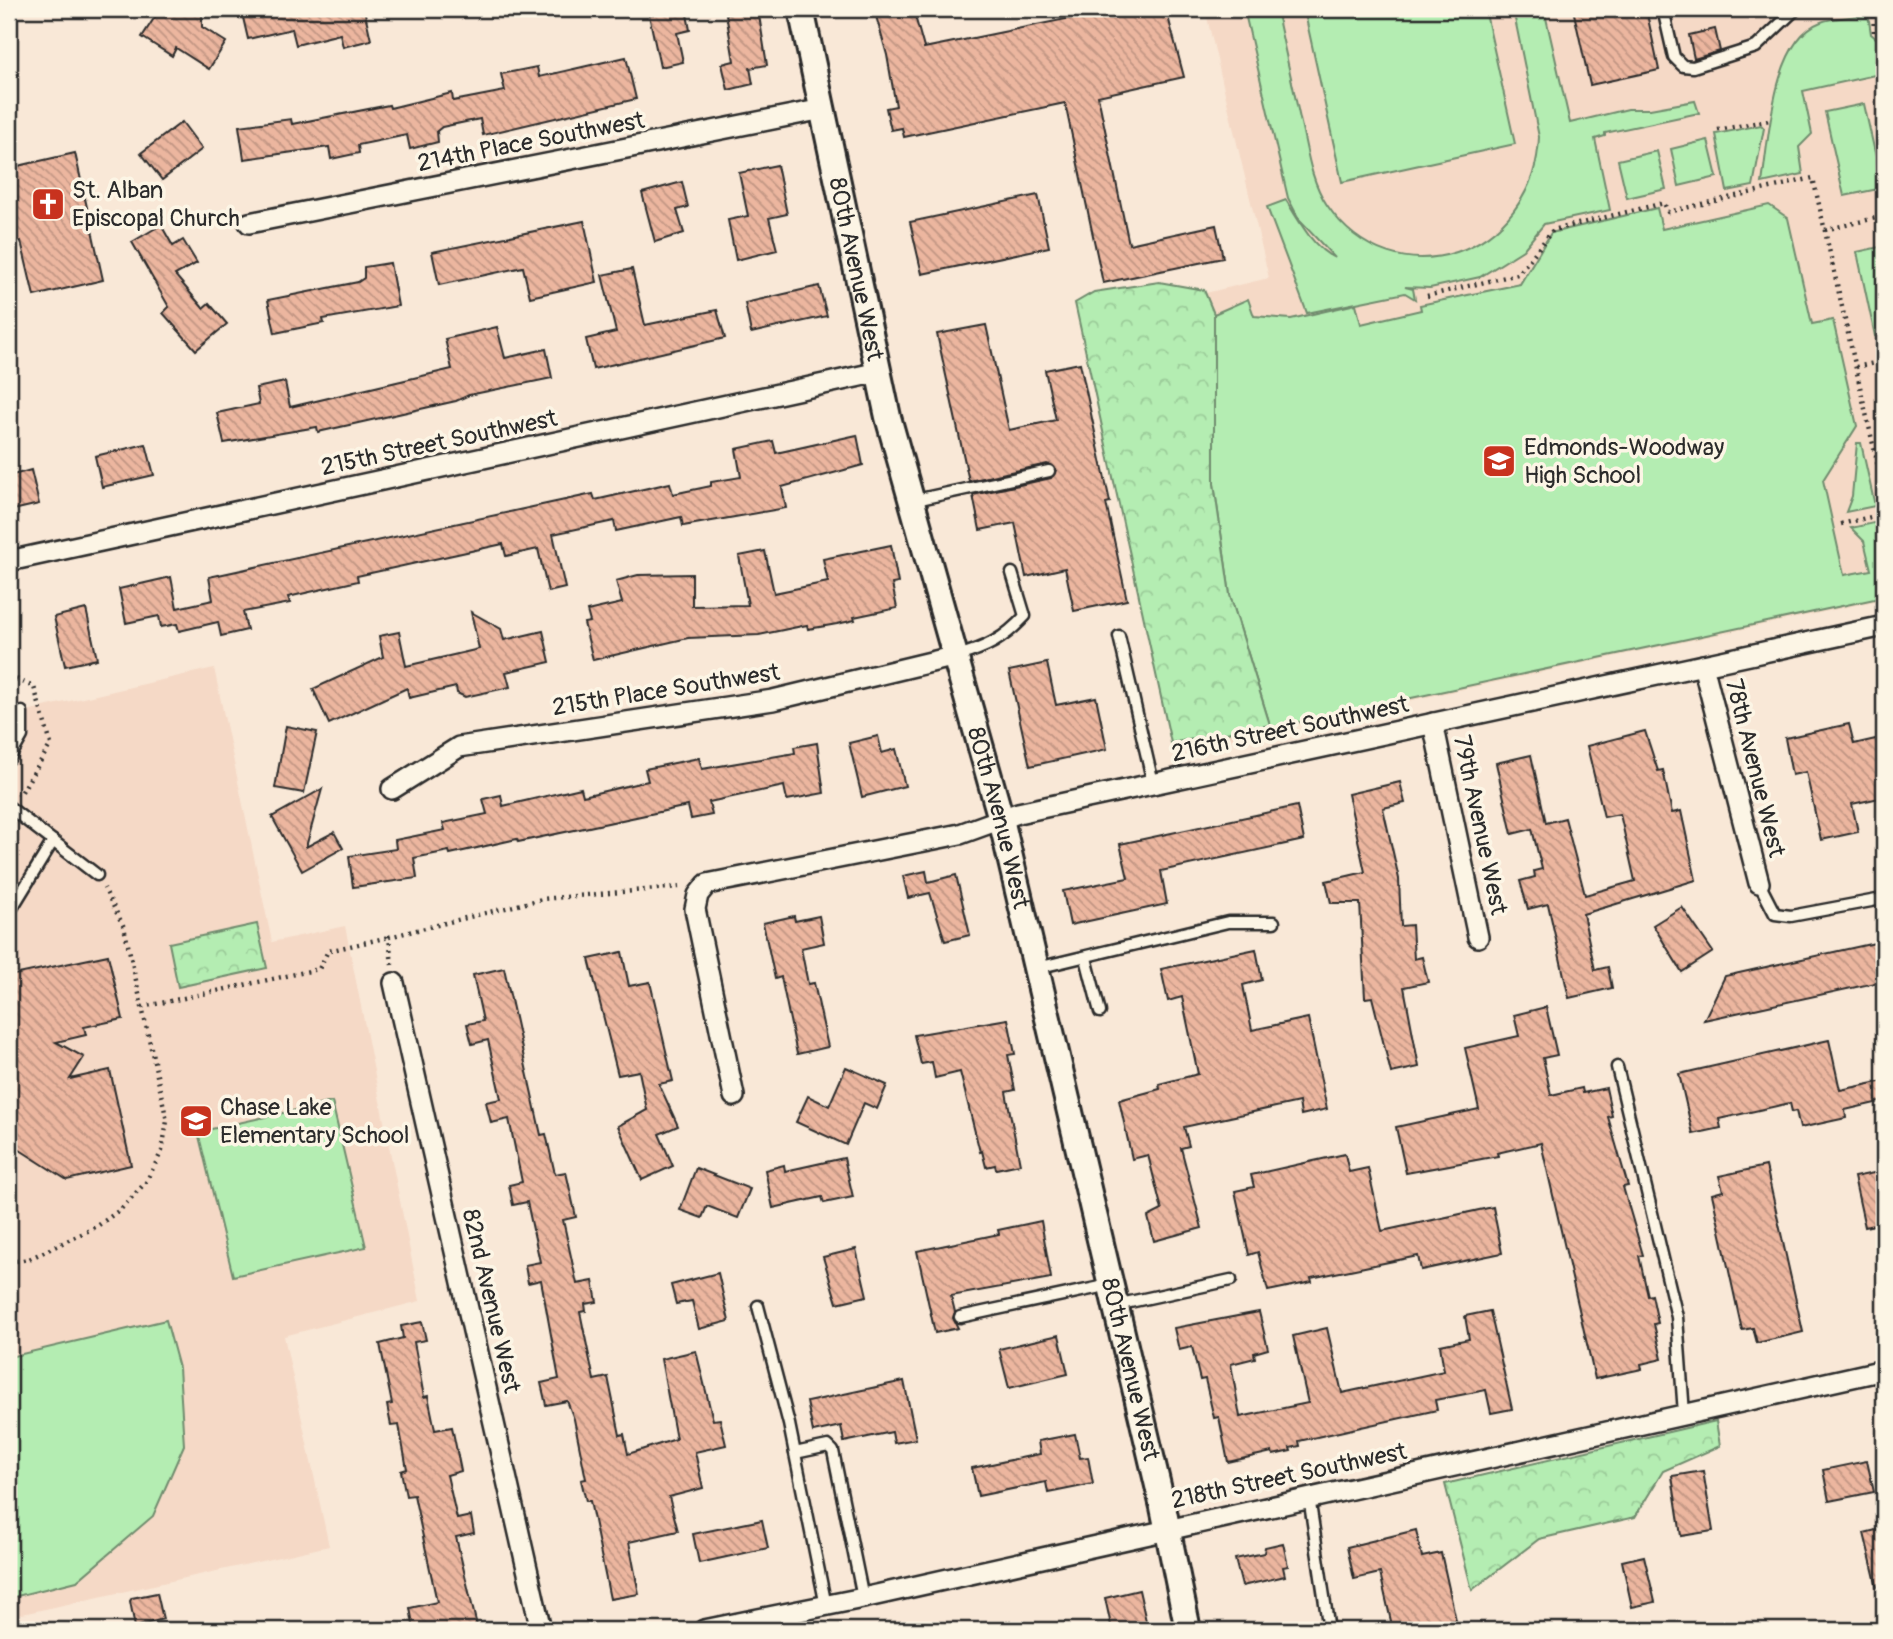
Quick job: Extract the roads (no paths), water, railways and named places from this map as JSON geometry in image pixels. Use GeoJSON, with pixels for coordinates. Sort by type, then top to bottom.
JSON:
{"type":"FeatureCollection","features":[{"type":"Feature","properties":{"kind":"street","name":"80th Avenue West"},"geometry":{"type":"LineString","coordinates":[[801,9],[879,372],[911,501],[1001,819],[1167,1528],[1188,1630]]}},
{"type":"Feature","properties":{"kind":"street","name":"214th Place Southwest"},"geometry":{"type":"LineString","coordinates":[[249,223],[823,109]]}},
{"type":"Feature","properties":{"kind":"street","name":"215th Street Southwest"},"geometry":{"type":"LineString","coordinates":[[9,561],[879,372]]}},
{"type":"Feature","properties":{"kind":"street","name":"216th Street Southwest"},"geometry":{"type":"LineString","coordinates":[[734,1096],[695,909],[698,895],[707,884],[960,834],[1001,819],[1153,783],[1884,626]]}},
{"type":"Feature","properties":{"kind":"street","name":"215th Place Southwest"},"geometry":{"type":"LineString","coordinates":[[392,789],[459,747],[773,700],[956,656]]}},
{"type":"Feature","properties":{"kind":"street","name":"78th Avenue West"},"geometry":{"type":"LineString","coordinates":[[1703,665],[1759,884]]}},
{"type":"Feature","properties":{"kind":"street","name":"79th Avenue West"},"geometry":{"type":"LineString","coordinates":[[1433,723],[1479,937]]}},
{"type":"Feature","properties":{"kind":"street","name":"82nd Avenue West"},"geometry":{"type":"LineString","coordinates":[[394,983],[541,1630]]}},
{"type":"Feature","properties":{"kind":"street","name":"218th Street Southwest"},"geometry":{"type":"LineString","coordinates":[[704,1630],[863,1598],[1309,1496],[1884,1370]]}},
{"type":"Feature","properties":{"kind":"lane"},"geometry":{"type":"LineString","coordinates":[[1663,9],[1674,57],[1683,66],[1693,67],[1756,47],[1796,9]]}},
{"type":"Feature","properties":{"kind":"lane"},"geometry":{"type":"LineString","coordinates":[[911,501],[1049,471]]}},
{"type":"Feature","properties":{"kind":"lane"},"geometry":{"type":"LineString","coordinates":[[956,656],[1007,636],[1025,617],[1012,573]]}},
{"type":"Feature","properties":{"kind":"lane"},"geometry":{"type":"LineString","coordinates":[[1119,636],[1153,783]]}},
{"type":"Feature","properties":{"kind":"lane"},"geometry":{"type":"LineString","coordinates":[[9,760],[22,736],[22,712]]}},
{"type":"Feature","properties":{"kind":"lane"},"geometry":{"type":"LineString","coordinates":[[9,807],[97,875]]}},
{"type":"Feature","properties":{"kind":"lane"},"geometry":{"type":"LineString","coordinates":[[9,912],[53,841]]}},
{"type":"Feature","properties":{"kind":"lane"},"geometry":{"type":"LineString","coordinates":[[1759,884],[1775,914],[1791,916],[1882,899]]}},
{"type":"Feature","properties":{"kind":"lane"},"geometry":{"type":"LineString","coordinates":[[1037,968],[1228,922],[1274,922]]}},
{"type":"Feature","properties":{"kind":"lane"},"geometry":{"type":"LineString","coordinates":[[1086,958],[1100,1012]]}},
{"type":"Feature","properties":{"kind":"lane"},"geometry":{"type":"LineString","coordinates":[[1617,1067],[1677,1317],[1684,1414]]}},
{"type":"Feature","properties":{"kind":"lane"},"geometry":{"type":"LineString","coordinates":[[960,1317],[1231,1280]]}},
{"type":"Feature","properties":{"kind":"lane"},"geometry":{"type":"LineString","coordinates":[[758,1306],[795,1453],[826,1606]]}},
{"type":"Feature","properties":{"kind":"lane"},"geometry":{"type":"LineString","coordinates":[[795,1453],[828,1446],[832,1451],[863,1598]]}},
{"type":"Feature","properties":{"kind":"lane"},"geometry":{"type":"LineString","coordinates":[[1309,1496],[1329,1630]]}},
{"type":"Feature","properties":{"kind":"place","name":"St. Alban Episcopal Church"},"geometry":{"type":"Point","coordinates":[48,204]}},
{"type":"Feature","properties":{"kind":"place","name":"Edmonds-Woodway High School"},"geometry":{"type":"Point","coordinates":[1499,461]}},
{"type":"Feature","properties":{"kind":"place","name":"Chase Lake Elementary School"},"geometry":{"type":"Point","coordinates":[196,1121]}}]}
